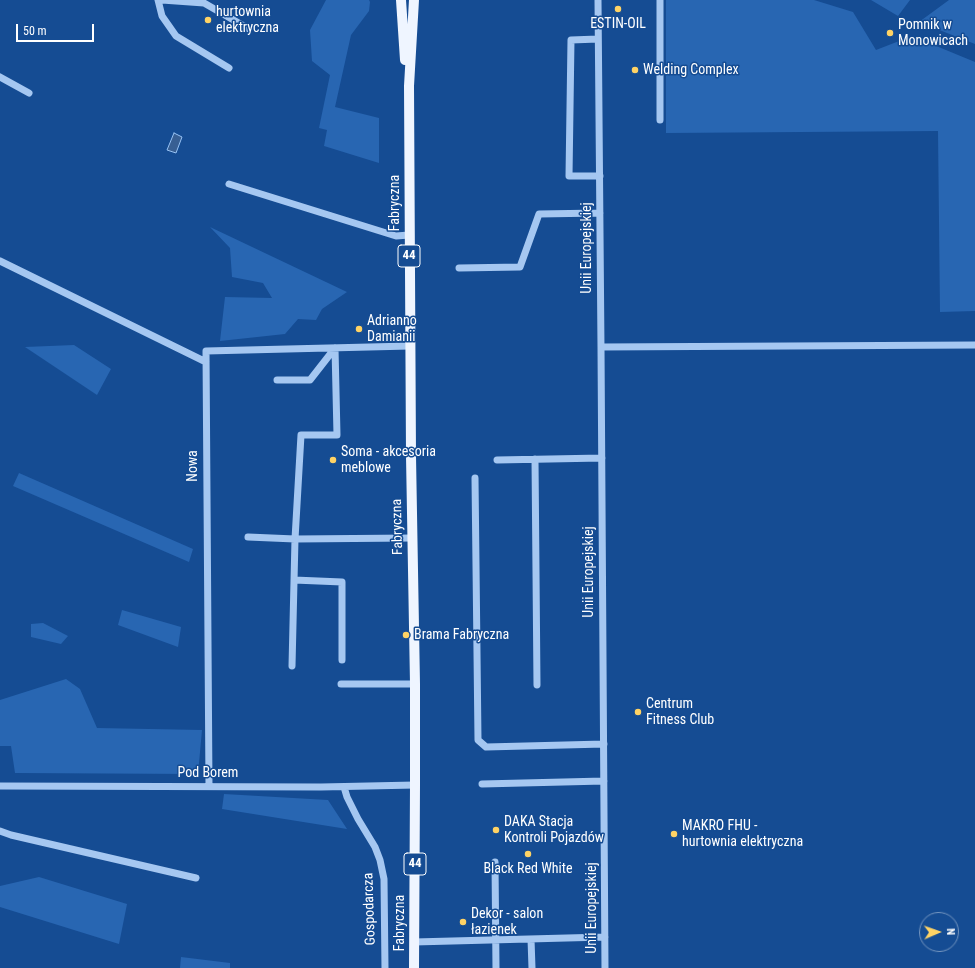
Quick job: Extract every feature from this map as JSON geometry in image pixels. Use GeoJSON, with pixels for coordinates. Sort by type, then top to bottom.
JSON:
{"type":"FeatureCollection","features":[{"type":"Feature","properties":{"kind":"main road","name":"Fabryczna"},"geometry":{"type":"LineString","coordinates":[[401,0],[403,37],[409,86]]}},
{"type":"Feature","properties":{"kind":"main road","name":"Fabryczna"},"geometry":{"type":"LineString","coordinates":[[414,0],[409,86],[410,346],[416,785],[414,968]]}},
{"type":"Feature","properties":{"kind":"street"},"geometry":{"type":"LineString","coordinates":[[158,0],[162,16],[176,36],[229,68]]}},
{"type":"Feature","properties":{"kind":"street"},"geometry":{"type":"LineString","coordinates":[[162,0],[204,3],[249,29]]}},
{"type":"Feature","properties":{"kind":"street","name":"Unii Europejskiej"},"geometry":{"type":"LineString","coordinates":[[598,0],[605,968]]}},
{"type":"Feature","properties":{"kind":"street"},"geometry":{"type":"LineString","coordinates":[[660,0],[660,120]]}},
{"type":"Feature","properties":{"kind":"street"},"geometry":{"type":"LineString","coordinates":[[598,39],[571,40],[569,176],[600,176]]}},
{"type":"Feature","properties":{"kind":"street"},"geometry":{"type":"LineString","coordinates":[[0,77],[30,93]]}},
{"type":"Feature","properties":{"kind":"street"},"geometry":{"type":"LineString","coordinates":[[229,184],[396,236],[409,235]]}},
{"type":"Feature","properties":{"kind":"street"},"geometry":{"type":"LineString","coordinates":[[459,268],[520,267],[539,214],[600,213]]}},
{"type":"Feature","properties":{"kind":"street"},"geometry":{"type":"LineString","coordinates":[[0,260],[206,362],[206,351],[410,346]]}},
{"type":"Feature","properties":{"kind":"street"},"geometry":{"type":"LineString","coordinates":[[601,347],[975,345]]}},
{"type":"Feature","properties":{"kind":"street"},"geometry":{"type":"LineString","coordinates":[[277,380],[310,380],[335,348]]}},
{"type":"Feature","properties":{"kind":"street"},"geometry":{"type":"LineString","coordinates":[[292,666],[295,539],[301,435],[337,435],[335,348]]}},
{"type":"Feature","properties":{"kind":"street","name":"Nowa"},"geometry":{"type":"LineString","coordinates":[[206,362],[209,786]]}},
{"type":"Feature","properties":{"kind":"street"},"geometry":{"type":"LineString","coordinates":[[497,460],[602,458]]}},
{"type":"Feature","properties":{"kind":"street"},"geometry":{"type":"LineString","coordinates":[[535,459],[537,685]]}},
{"type":"Feature","properties":{"kind":"street"},"geometry":{"type":"LineString","coordinates":[[475,478],[478,740],[486,747],[604,744]]}},
{"type":"Feature","properties":{"kind":"street"},"geometry":{"type":"LineString","coordinates":[[248,537],[295,539],[412,538]]}},
{"type":"Feature","properties":{"kind":"street"},"geometry":{"type":"LineString","coordinates":[[294,580],[342,582],[342,660]]}},
{"type":"Feature","properties":{"kind":"street"},"geometry":{"type":"LineString","coordinates":[[341,684],[415,684]]}},
{"type":"Feature","properties":{"kind":"street"},"geometry":{"type":"LineString","coordinates":[[482,784],[604,781]]}},
{"type":"Feature","properties":{"kind":"street","name":"Pod Borem"},"geometry":{"type":"LineString","coordinates":[[0,786],[344,787],[416,785]]}},
{"type":"Feature","properties":{"kind":"street","name":"Gospodarcza"},"geometry":{"type":"LineString","coordinates":[[344,787],[347,797],[375,847],[380,860],[384,879],[385,968]]}},
{"type":"Feature","properties":{"kind":"street"},"geometry":{"type":"LineString","coordinates":[[0,831],[18,837],[196,878]]}},
{"type":"Feature","properties":{"kind":"street"},"geometry":{"type":"LineString","coordinates":[[495,862],[496,968]]}},
{"type":"Feature","properties":{"kind":"street"},"geometry":{"type":"LineString","coordinates":[[414,942],[605,937]]}},
{"type":"Feature","properties":{"kind":"street"},"geometry":{"type":"LineString","coordinates":[[531,939],[532,968]]}},
{"type":"Feature","properties":{"kind":"shaded area"},"geometry":{"type":"Polygon","coordinates":[[[326,0],[369,0],[370,2],[369,11],[351,35],[335,107],[379,118],[379,163],[324,146],[327,130],[319,128],[330,75],[312,61],[310,30],[326,0]]]}},
{"type":"Feature","properties":{"kind":"shaded area"},"geometry":{"type":"Polygon","coordinates":[[[666,0],[814,0],[853,12],[876,50],[912,36],[975,62],[975,311],[940,312],[938,131],[666,133],[666,0]]]}},
{"type":"Feature","properties":{"kind":"shaded area"},"geometry":{"type":"Polygon","coordinates":[[[871,0],[910,0],[898,16],[871,0]]]}},
{"type":"Feature","properties":{"kind":"shaded area"},"geometry":{"type":"Polygon","coordinates":[[[949,0],[975,0],[975,44],[919,22],[949,0]]]}},
{"type":"Feature","properties":{"kind":"shaded area"},"geometry":{"type":"Polygon","coordinates":[[[174,133],[182,137],[176,153],[167,150],[174,133]]]}},
{"type":"Feature","properties":{"kind":"shaded area"},"geometry":{"type":"Polygon","coordinates":[[[210,227],[347,292],[322,309],[316,320],[298,319],[285,334],[220,341],[225,297],[272,298],[263,283],[232,277],[230,248],[210,227]]]}},
{"type":"Feature","properties":{"kind":"shaded area"},"geometry":{"type":"Polygon","coordinates":[[[74,345],[111,369],[97,395],[25,347],[74,345]]]}},
{"type":"Feature","properties":{"kind":"shaded area"},"geometry":{"type":"Polygon","coordinates":[[[19,473],[193,549],[189,562],[13,486],[19,473]]]}},
{"type":"Feature","properties":{"kind":"shaded area"},"geometry":{"type":"Polygon","coordinates":[[[122,610],[181,627],[178,647],[118,625],[122,610]]]}},
{"type":"Feature","properties":{"kind":"shaded area"},"geometry":{"type":"Polygon","coordinates":[[[43,623],[68,636],[61,644],[31,637],[31,624],[43,623]]]}},
{"type":"Feature","properties":{"kind":"shaded area"},"geometry":{"type":"Polygon","coordinates":[[[66,679],[80,689],[97,728],[202,730],[198,774],[15,773],[11,746],[0,746],[0,700],[66,679]]]}},
{"type":"Feature","properties":{"kind":"shaded area"},"geometry":{"type":"Polygon","coordinates":[[[224,794],[328,800],[347,829],[222,809],[224,794]]]}},
{"type":"Feature","properties":{"kind":"shaded area"},"geometry":{"type":"Polygon","coordinates":[[[39,877],[127,904],[119,944],[0,907],[0,886],[39,877]]]}},
{"type":"Feature","properties":{"kind":"shaded area"},"geometry":{"type":"Polygon","coordinates":[[[181,957],[230,963],[230,968],[180,968],[181,957]]]}},
{"type":"Feature","properties":{"kind":"place","name":"ESTIN-OIL"},"geometry":{"type":"Point","coordinates":[618,9]}},
{"type":"Feature","properties":{"kind":"place","name":"hurtownia elektryczna"},"geometry":{"type":"Point","coordinates":[208,20]}},
{"type":"Feature","properties":{"kind":"place","name":"Pomnik w Monowicach"},"geometry":{"type":"Point","coordinates":[890,33]}},
{"type":"Feature","properties":{"kind":"place","name":"Welding Complex"},"geometry":{"type":"Point","coordinates":[635,70]}},
{"type":"Feature","properties":{"kind":"place","name":"Adrianno Damianii"},"geometry":{"type":"Point","coordinates":[359,329]}},
{"type":"Feature","properties":{"kind":"place","name":"Soma - akcesoria meblowe"},"geometry":{"type":"Point","coordinates":[333,460]}},
{"type":"Feature","properties":{"kind":"place","name":"Brama Fabryczna"},"geometry":{"type":"Point","coordinates":[406,635]}},
{"type":"Feature","properties":{"kind":"place","name":"Centrum Fitness Club"},"geometry":{"type":"Point","coordinates":[638,712]}},
{"type":"Feature","properties":{"kind":"place","name":"DAKA Stacja Kontroli Pojazdów"},"geometry":{"type":"Point","coordinates":[496,830]}},
{"type":"Feature","properties":{"kind":"place","name":"MAKRO FHU - hurtownia elektryczna"},"geometry":{"type":"Point","coordinates":[674,834]}},
{"type":"Feature","properties":{"kind":"place","name":"Black Red White"},"geometry":{"type":"Point","coordinates":[528,854]}},
{"type":"Feature","properties":{"kind":"place","name":"Dekor - salon łazienek"},"geometry":{"type":"Point","coordinates":[463,922]}}]}
